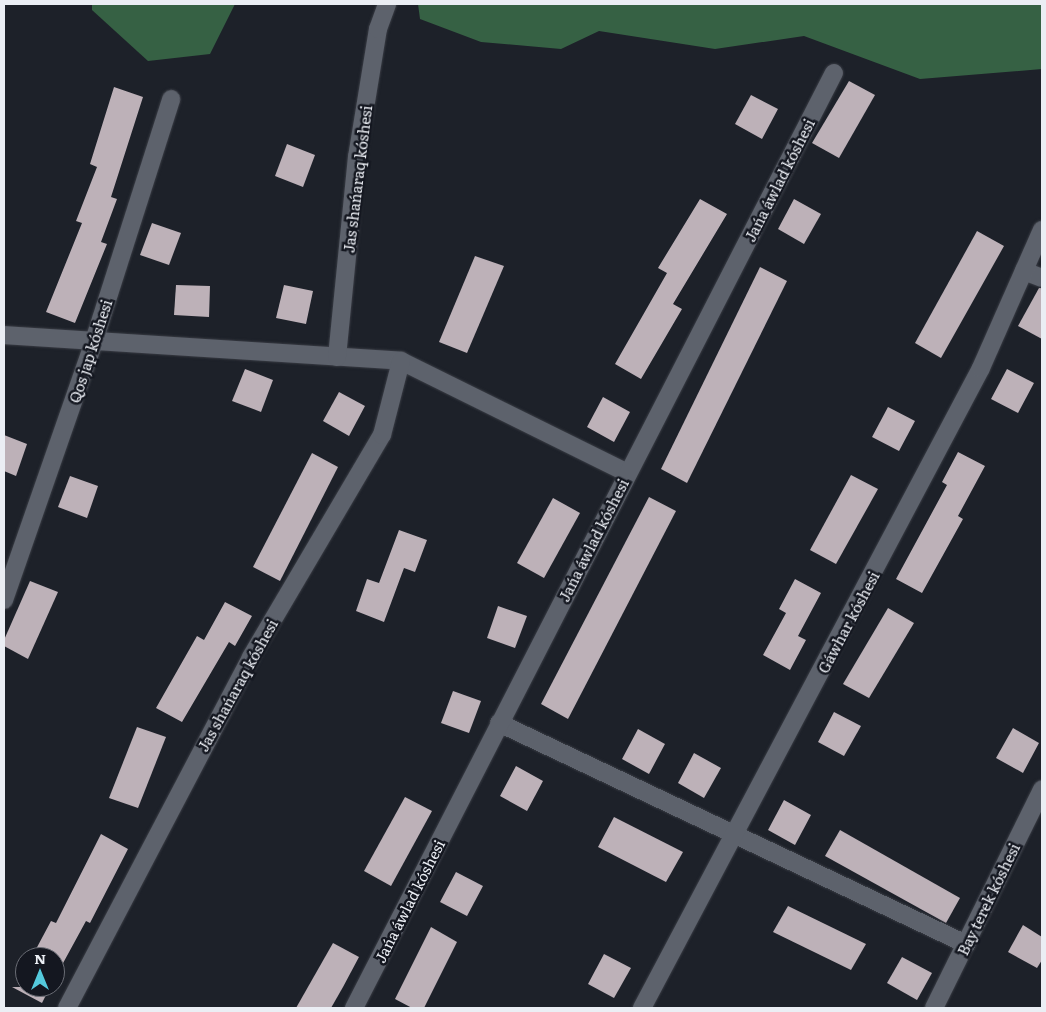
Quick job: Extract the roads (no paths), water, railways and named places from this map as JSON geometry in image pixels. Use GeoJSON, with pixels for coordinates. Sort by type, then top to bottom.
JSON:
{"type":"FeatureCollection","features":[{"type":"Feature","properties":{"kind":"street","name":"Jas shańaraq kóshesi"},"geometry":{"type":"LineString","coordinates":[[337,357],[357,157],[378,29],[387,4]]}},
{"type":"Feature","properties":{"kind":"street","name":"Jańa áwlad kóshesi"},"geometry":{"type":"LineString","coordinates":[[354,1008],[834,73]]}},
{"type":"Feature","properties":{"kind":"street","name":"Qos jap kóshesi"},"geometry":{"type":"LineString","coordinates":[[4,600],[94,341],[171,99]]}},
{"type":"Feature","properties":{"kind":"street","name":"Gáwhar kóshesi"},"geometry":{"type":"LineString","coordinates":[[642,1008],[738,833],[981,368],[1042,230]]}},
{"type":"Feature","properties":{"kind":"street"},"geometry":{"type":"LineString","coordinates":[[1024,271],[1042,278]]}},
{"type":"Feature","properties":{"kind":"street"},"geometry":{"type":"LineString","coordinates":[[4,335],[401,361],[628,473]]}},
{"type":"Feature","properties":{"kind":"street","name":"Jas shańaraq kóshesi"},"geometry":{"type":"LineString","coordinates":[[67,1008],[251,657],[382,436],[401,361]]}},
{"type":"Feature","properties":{"kind":"street"},"geometry":{"type":"LineString","coordinates":[[499,723],[738,833],[966,944]]}},
{"type":"Feature","properties":{"kind":"street","name":"Bay terek kóshesi"},"geometry":{"type":"LineString","coordinates":[[934,1008],[1042,789]]}}]}
